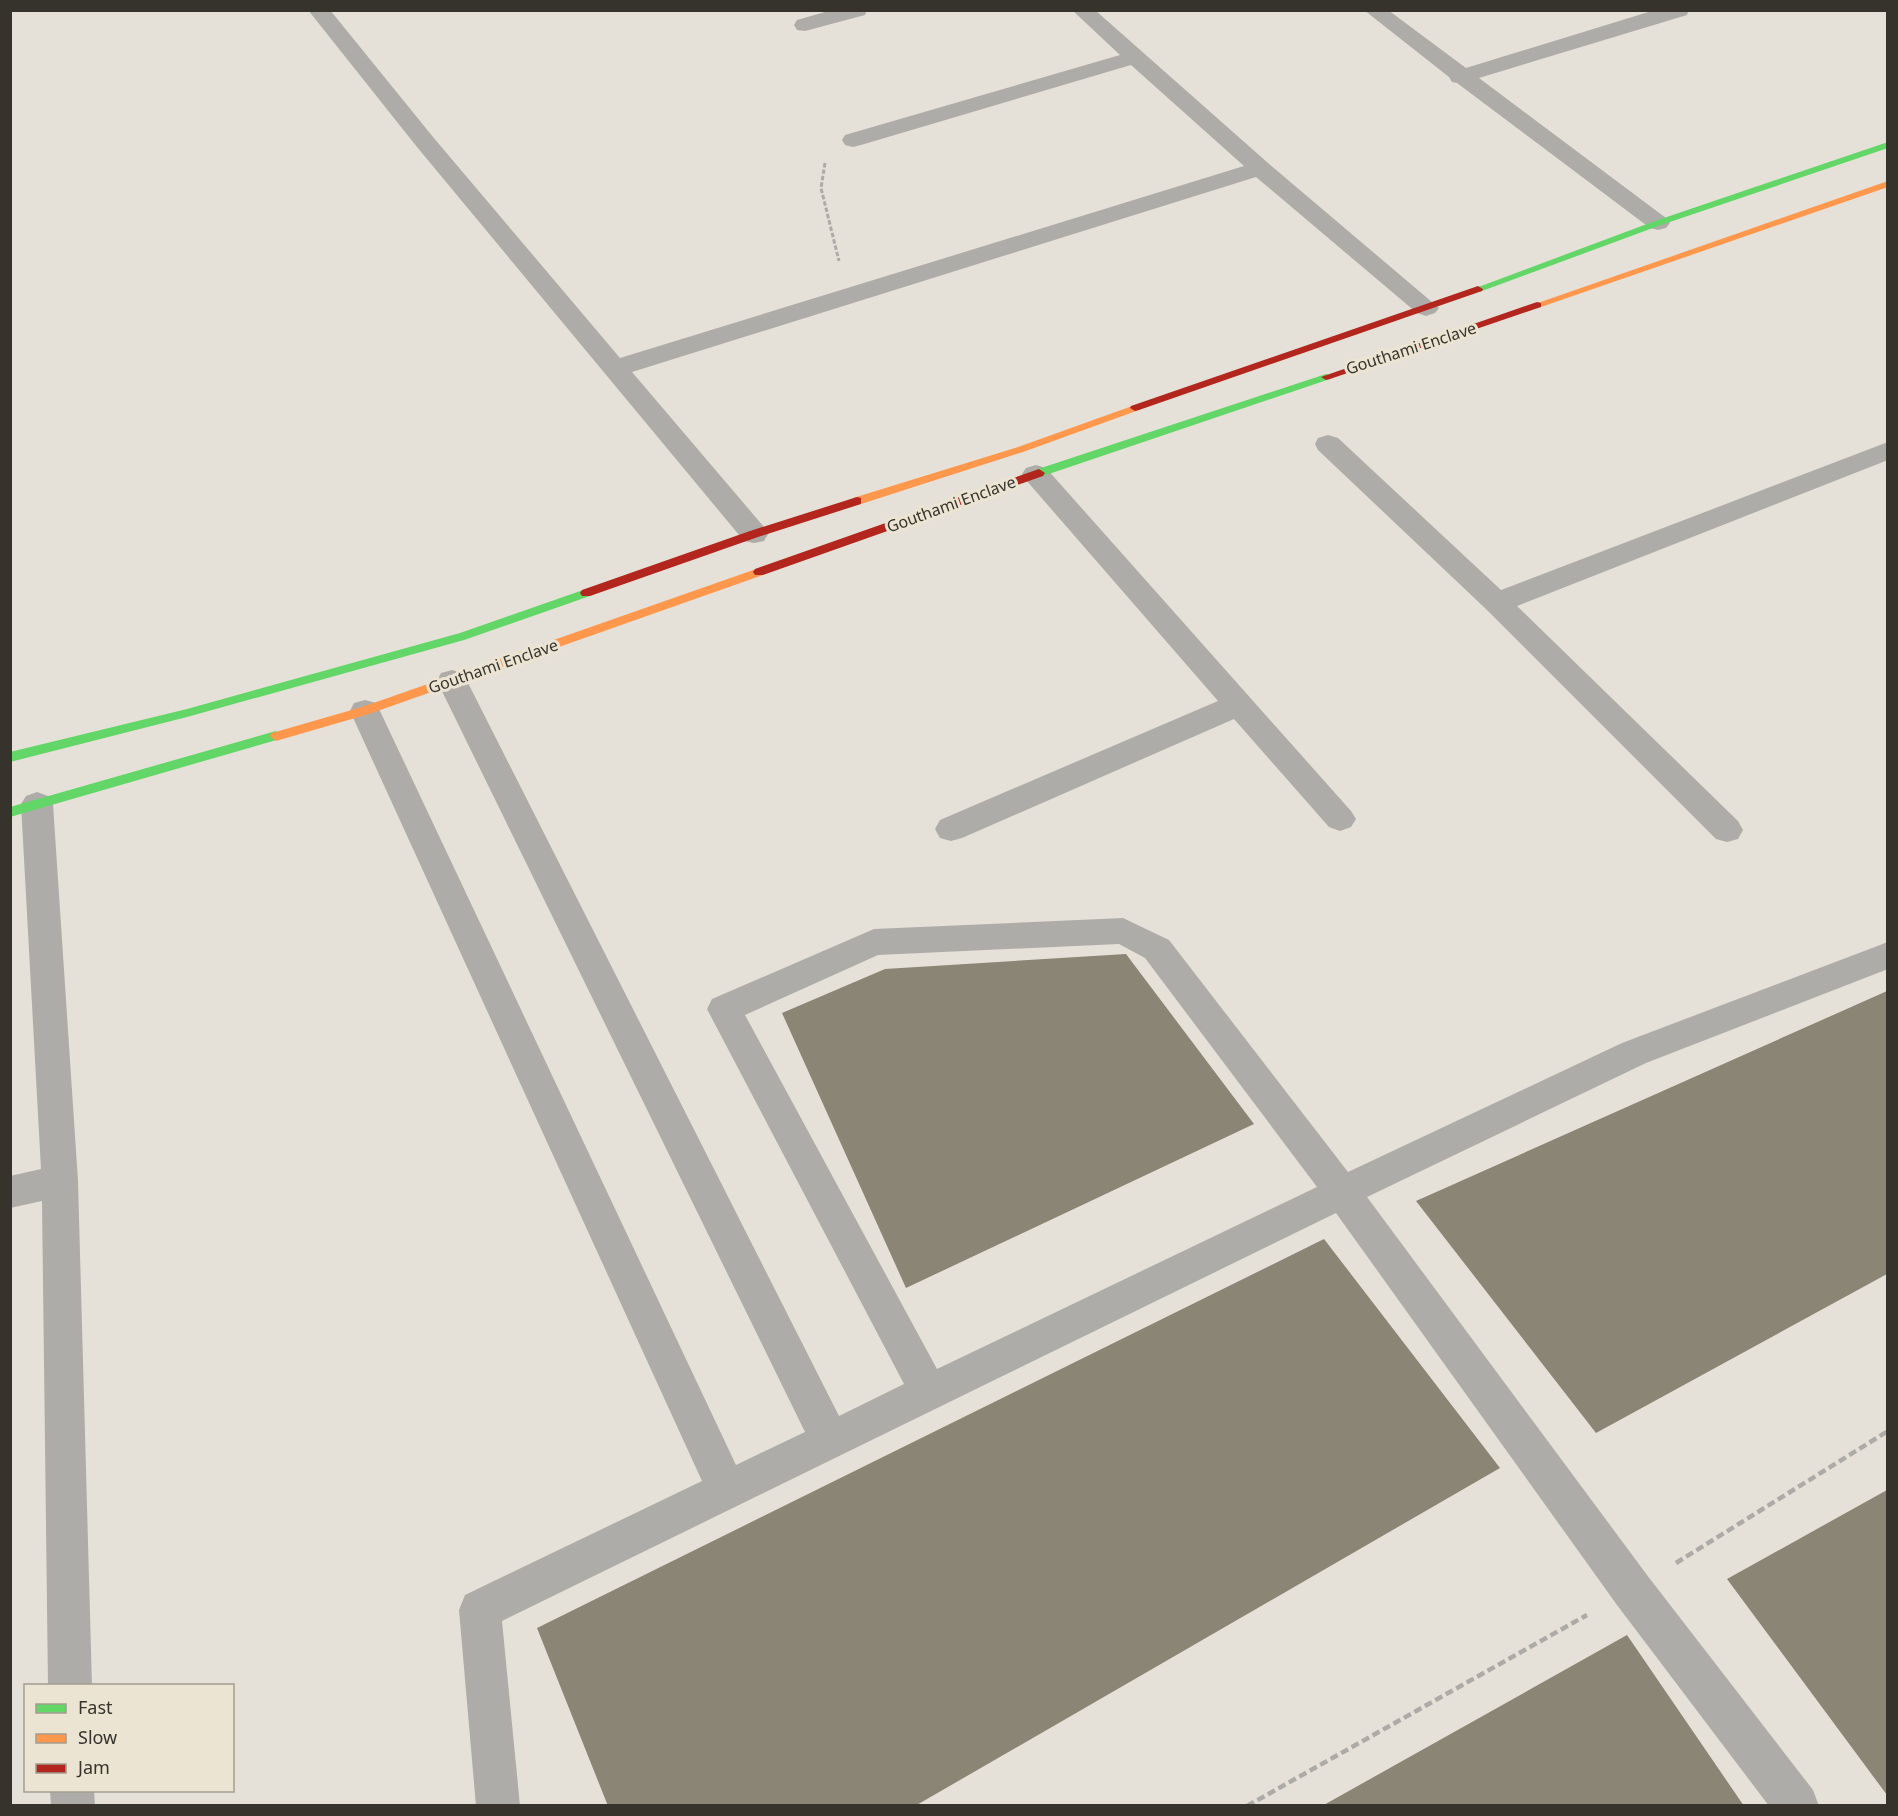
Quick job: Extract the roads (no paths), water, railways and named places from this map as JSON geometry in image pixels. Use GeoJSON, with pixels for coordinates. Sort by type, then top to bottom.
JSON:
{"type":"FeatureCollection","features":[{"type":"Feature","properties":{"kind":"street"},"geometry":{"type":"LineString","coordinates":[[318,10],[405,120],[754,534]]}},
{"type":"Feature","properties":{"kind":"street"},"geometry":{"type":"LineString","coordinates":[[805,25],[857,10]]}},
{"type":"Feature","properties":{"kind":"street"},"geometry":{"type":"LineString","coordinates":[[1082,10],[1260,168],[1426,308]]}},
{"type":"Feature","properties":{"kind":"street"},"geometry":{"type":"LineString","coordinates":[[1374,10],[1658,223]]}},
{"type":"Feature","properties":{"kind":"street"},"geometry":{"type":"LineString","coordinates":[[1460,76],[1679,10]]}},
{"type":"Feature","properties":{"kind":"street"},"geometry":{"type":"LineString","coordinates":[[853,140],[1136,57]]}},
{"type":"Feature","properties":{"kind":"street","name":"Gouthami Enclave"},"geometry":{"type":"LineString","coordinates":[[10,757],[187,713],[464,636],[754,534],[1019,450],[1254,365],[1426,308],[1658,223],[1887,145]]}},
{"type":"Feature","properties":{"kind":"street"},"geometry":{"type":"LineString","coordinates":[[616,368],[1260,168]]}},
{"type":"Feature","properties":{"kind":"street","name":"Gouthami Enclave"},"geometry":{"type":"LineString","coordinates":[[24,808],[365,711],[1036,474],[1886,186]]}},
{"type":"Feature","properties":{"kind":"street"},"geometry":{"type":"LineString","coordinates":[[1328,444],[1497,603],[1727,830]]}},
{"type":"Feature","properties":{"kind":"street"},"geometry":{"type":"LineString","coordinates":[[1497,603],[1887,450]]}},
{"type":"Feature","properties":{"kind":"street"},"geometry":{"type":"LineString","coordinates":[[1036,474],[1340,819]]}},
{"type":"Feature","properties":{"kind":"street"},"geometry":{"type":"LineString","coordinates":[[452,681],[830,1440]]}},
{"type":"Feature","properties":{"kind":"street"},"geometry":{"type":"LineString","coordinates":[[951,829],[1239,704]]}},
{"type":"Feature","properties":{"kind":"street"},"geometry":{"type":"LineString","coordinates":[[365,711],[727,1490]]}},
{"type":"Feature","properties":{"kind":"street"},"geometry":{"type":"LineString","coordinates":[[24,808],[60,1181],[70,1684]]}},
{"type":"Feature","properties":{"kind":"street"},"geometry":{"type":"LineString","coordinates":[[929,1392],[724,1009],[874,942],[1123,931],[1157,950],[1342,1192],[1632,1590],[1797,1806]]}},
{"type":"Feature","properties":{"kind":"street"},"geometry":{"type":"LineString","coordinates":[[498,1806],[480,1610],[1634,1053],[1887,955]]}},
{"type":"Feature","properties":{"kind":"street"},"geometry":{"type":"LineString","coordinates":[[10,1192],[60,1181]]}}]}
